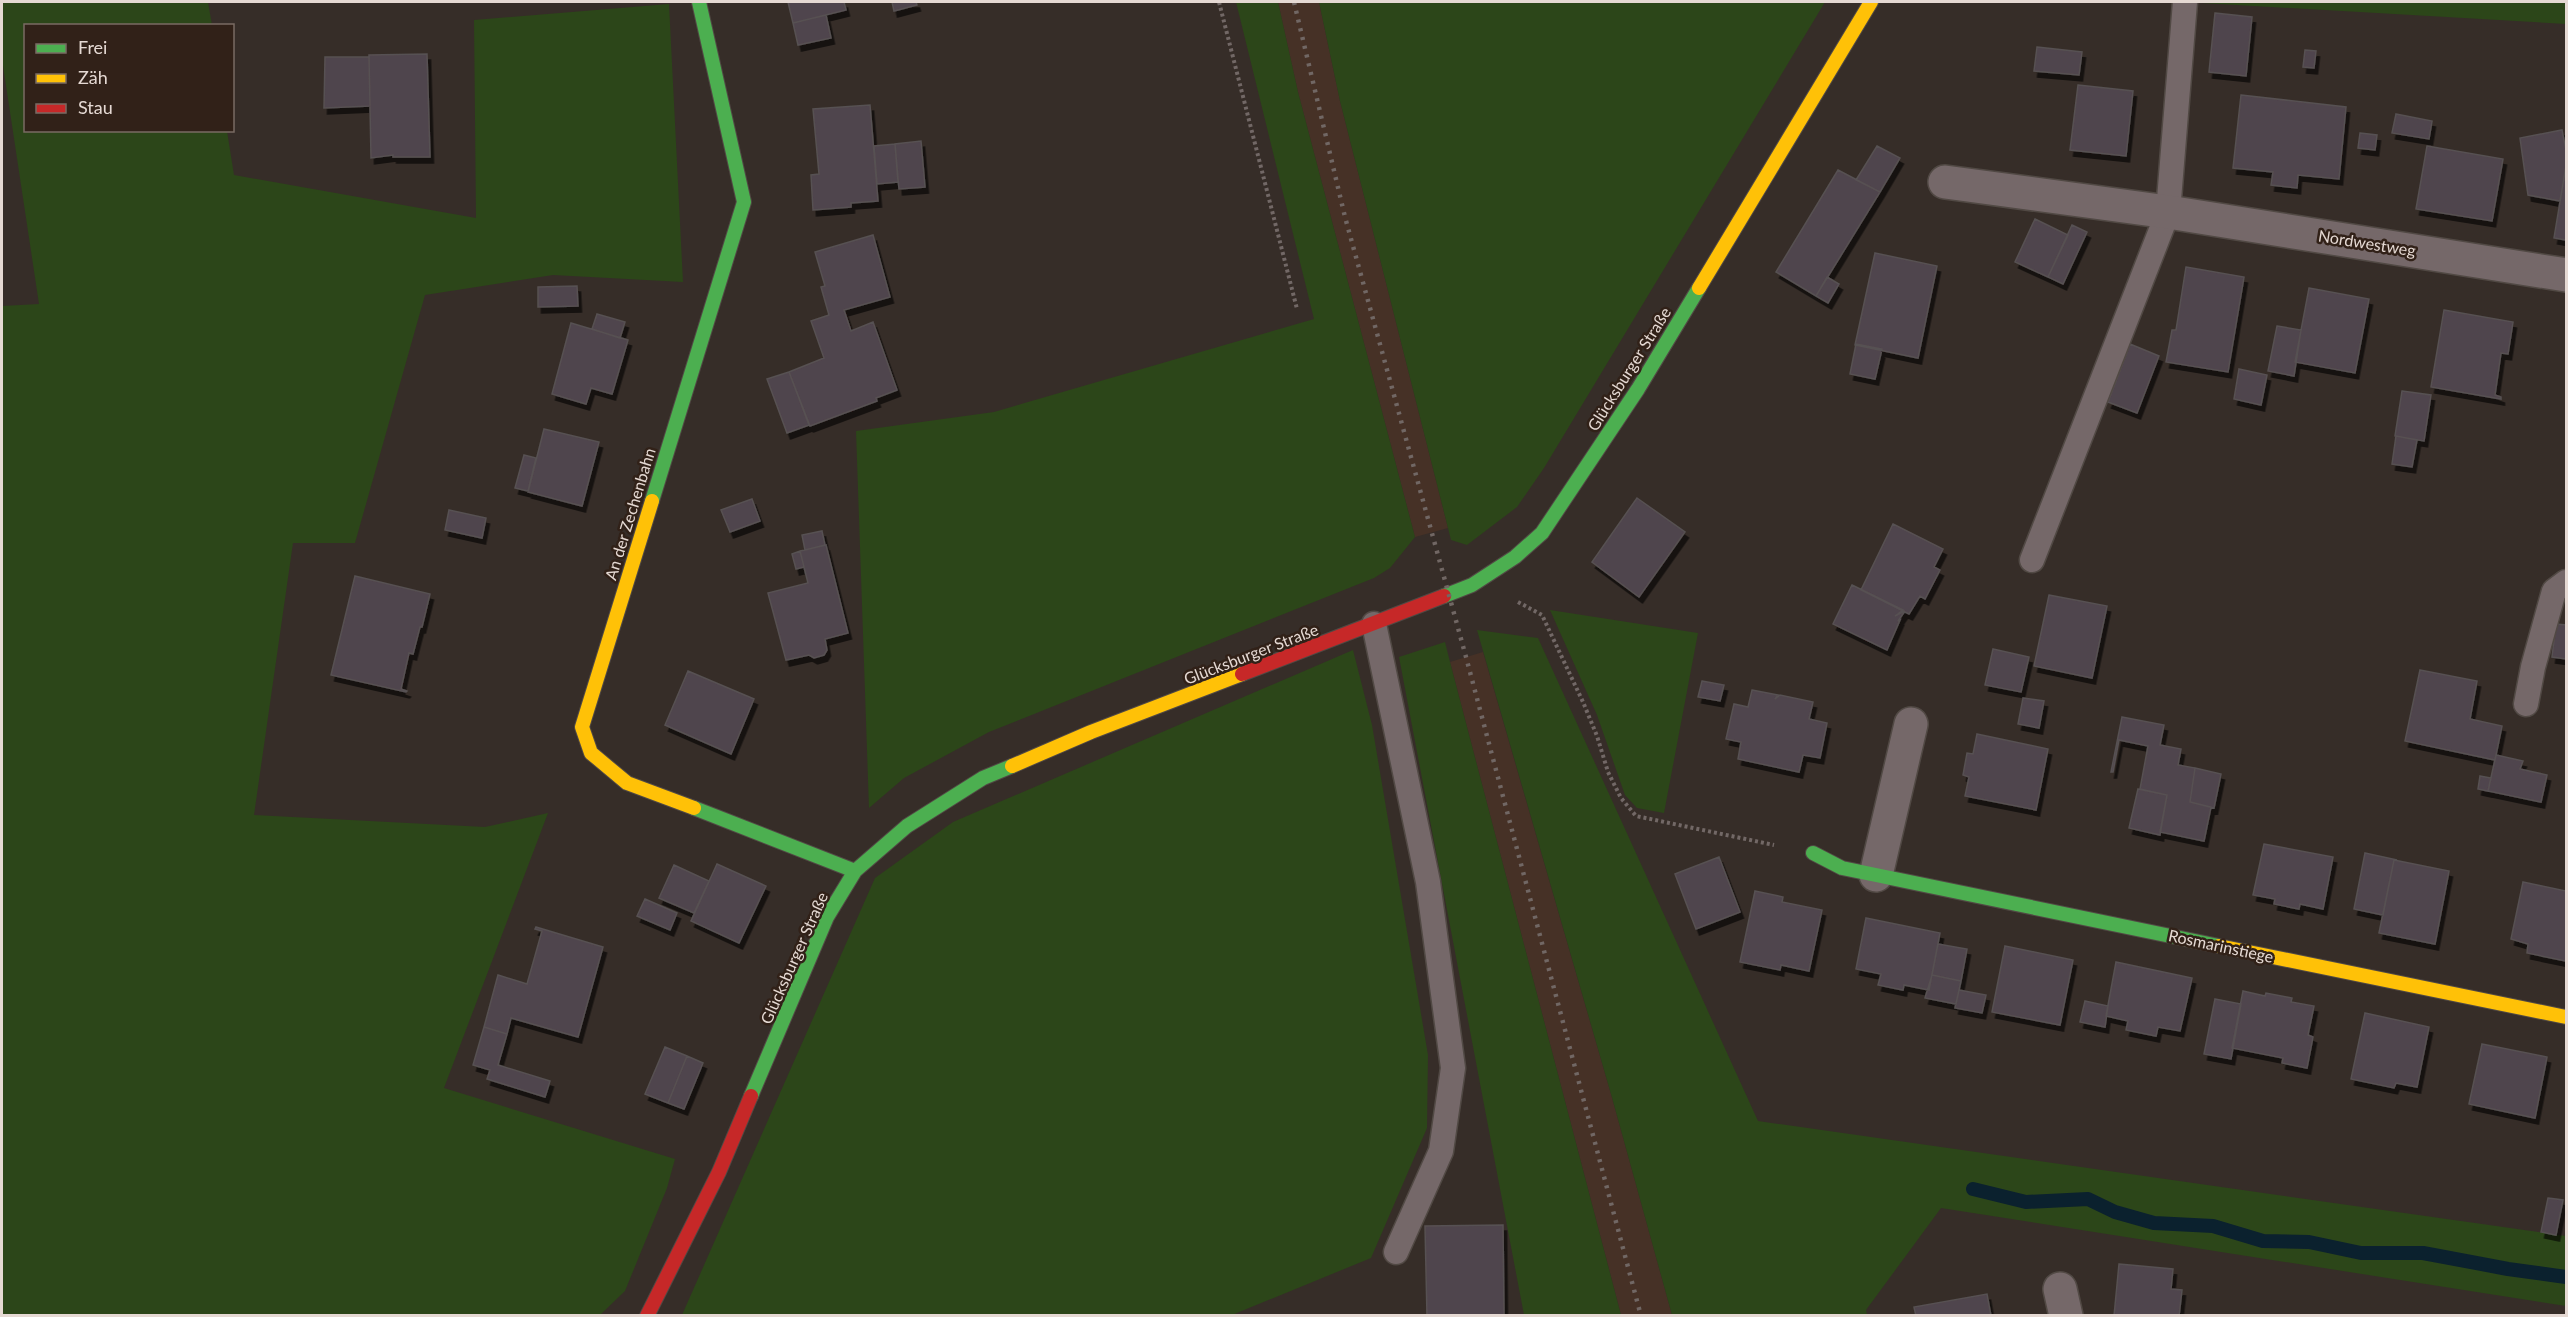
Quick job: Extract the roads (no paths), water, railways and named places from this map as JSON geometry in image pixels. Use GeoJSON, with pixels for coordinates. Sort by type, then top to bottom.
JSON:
{"type":"FeatureCollection","features":[{"type":"Feature","properties":{"kind":"main road","name":"An der Zechenbahn"},"geometry":{"type":"LineString","coordinates":[[699,2],[744,202],[582,727],[591,753],[627,783],[802,848],[855,872]]}},
{"type":"Feature","properties":{"kind":"main road","name":"Glücksburger Straße"},"geometry":{"type":"LineString","coordinates":[[647,1316],[719,1172],[827,918],[855,872],[907,826],[983,778],[1091,732],[1472,585],[1515,557],[1542,533],[1638,389],[1872,2]]}},
{"type":"Feature","properties":{"kind":"main road","name":"Rosmarinstiege"},"geometry":{"type":"LineString","coordinates":[[1813,853],[1842,868],[2566,1017]]}},
{"type":"Feature","properties":{"kind":"street","name":"Nordwestweg"},"geometry":{"type":"LineString","coordinates":[[1945,182],[2168,212],[2566,275]]}},
{"type":"Feature","properties":{"kind":"street"},"geometry":{"type":"LineString","coordinates":[[1876,875],[1911,724]]}},
{"type":"Feature","properties":{"kind":"lane"},"geometry":{"type":"LineString","coordinates":[[2032,560],[2168,212],[2185,2]]}},
{"type":"Feature","properties":{"kind":"lane"},"geometry":{"type":"LineString","coordinates":[[2526,704],[2533,667],[2554,591],[2566,582]]}},
{"type":"Feature","properties":{"kind":"lane"},"geometry":{"type":"LineString","coordinates":[[1374,624],[1428,882],[1454,1068],[1441,1151],[1396,1252]]}},
{"type":"Feature","properties":{"kind":"waterway"},"geometry":{"type":"LineString","coordinates":[[1973,1189],[2026,1202],[2088,1199],[2115,1212],[2154,1223],[2213,1226],[2263,1241],[2309,1242],[2361,1253],[2423,1253],[2566,1277]]}},
{"type":"Feature","properties":{"kind":"railway"},"geometry":{"type":"LineString","coordinates":[[1294,2],[1345,217],[1466,657],[1641,1316]]}}]}
